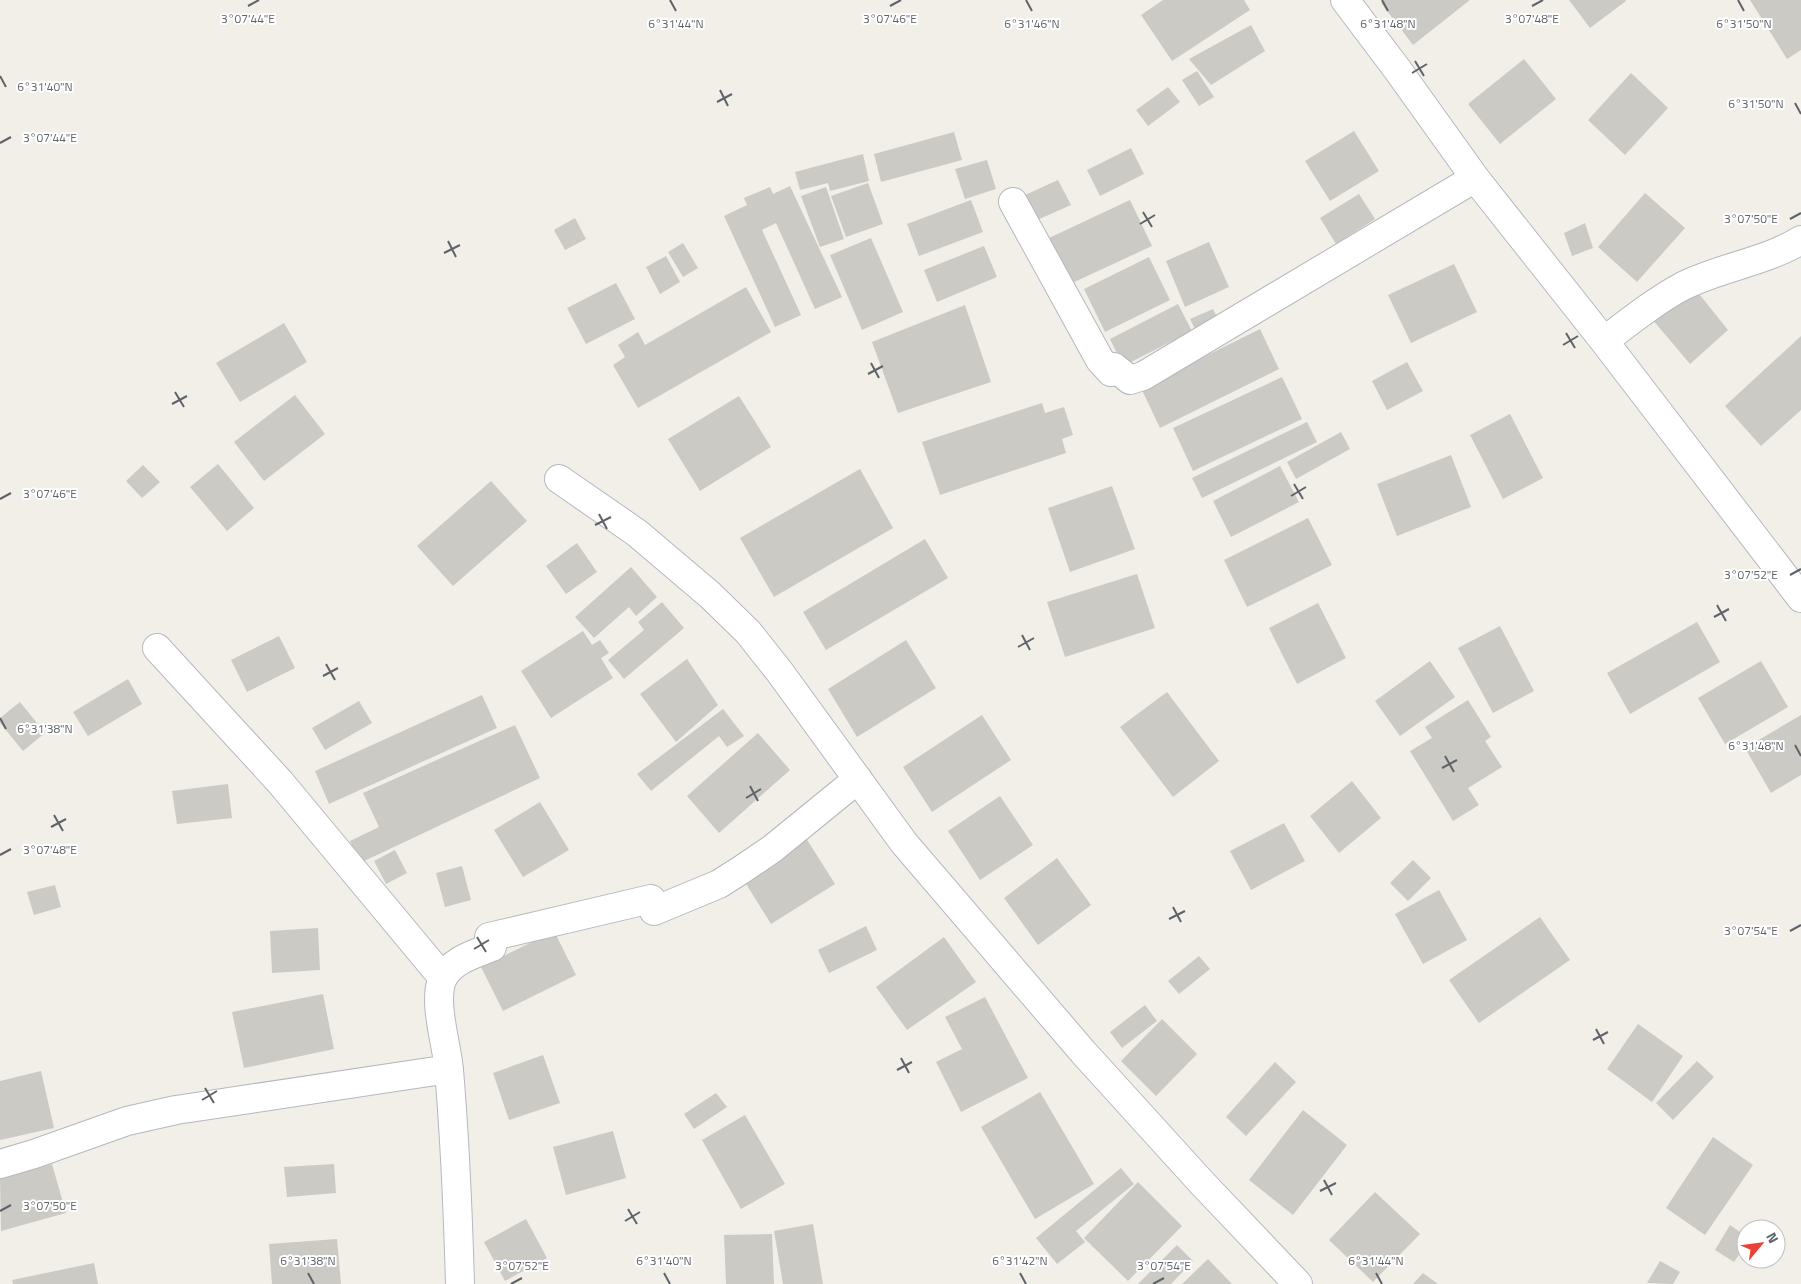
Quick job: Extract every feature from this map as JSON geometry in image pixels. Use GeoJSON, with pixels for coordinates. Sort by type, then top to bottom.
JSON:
{"type":"FeatureCollection","features":[{"type":"Feature","properties":{"kind":"street"},"geometry":{"type":"LineString","coordinates":[[1345,0],[1474,178],[1604,340],[1801,598]]}},
{"type":"Feature","properties":{"kind":"street"},"geometry":{"type":"LineString","coordinates":[[1013,202],[1100,360],[1111,372],[1114,367],[1130,380],[1143,376],[1474,178]]}},
{"type":"Feature","properties":{"kind":"street"},"geometry":{"type":"LineString","coordinates":[[1604,340],[1683,286],[1786,249],[1801,240]]}},
{"type":"Feature","properties":{"kind":"street"},"geometry":{"type":"LineString","coordinates":[[559,479],[637,533],[710,596],[748,632],[779,671],[904,843],[1083,1052],[1202,1183],[1298,1284]]}},
{"type":"Feature","properties":{"kind":"street"},"geometry":{"type":"LineString","coordinates":[[157,648],[280,782],[443,978]]}},
{"type":"Feature","properties":{"kind":"street"},"geometry":{"type":"LineString","coordinates":[[460,1284],[458,1205],[449,1069],[439,1001],[443,978],[451,967],[492,947],[489,937],[651,900],[654,911],[719,884],[772,849],[858,779]]}},
{"type":"Feature","properties":{"kind":"street"},"geometry":{"type":"LineString","coordinates":[[0,1164],[127,1121],[176,1110],[449,1069]]}},
{"type":"Feature","properties":{"kind":"building"},"geometry":{"type":"Polygon","coordinates":[[[1163,0],[1244,0],[1250,10],[1172,61],[1141,15],[1163,0]]]}},
{"type":"Feature","properties":{"kind":"building"},"geometry":{"type":"Polygon","coordinates":[[[1384,0],[1470,0],[1413,45],[1381,3],[1384,0]]]}},
{"type":"Feature","properties":{"kind":"building"},"geometry":{"type":"Polygon","coordinates":[[[1569,0],[1625,0],[1626,1],[1590,28],[1569,0]]]}},
{"type":"Feature","properties":{"kind":"building"},"geometry":{"type":"Polygon","coordinates":[[[1750,0],[1801,0],[1801,50],[1787,59],[1750,0]]]}},
{"type":"Feature","properties":{"kind":"building"},"geometry":{"type":"Polygon","coordinates":[[[1251,25],[1265,51],[1211,85],[1189,59],[1251,25]]]}},
{"type":"Feature","properties":{"kind":"building"},"geometry":{"type":"Polygon","coordinates":[[[1524,59],[1556,99],[1500,144],[1468,104],[1524,59]]]}},
{"type":"Feature","properties":{"kind":"building"},"geometry":{"type":"Polygon","coordinates":[[[1197,71],[1214,97],[1199,106],[1182,80],[1197,71]]]}},
{"type":"Feature","properties":{"kind":"building"},"geometry":{"type":"Polygon","coordinates":[[[1631,73],[1668,108],[1625,155],[1588,120],[1631,73]]]}},
{"type":"Feature","properties":{"kind":"building"},"geometry":{"type":"Polygon","coordinates":[[[1168,87],[1180,102],[1148,126],[1136,110],[1168,87]]]}},
{"type":"Feature","properties":{"kind":"building"},"geometry":{"type":"Polygon","coordinates":[[[1354,131],[1379,171],[1330,201],[1305,161],[1354,131]]]}},
{"type":"Feature","properties":{"kind":"building"},"geometry":{"type":"Polygon","coordinates":[[[954,132],[962,160],[881,182],[874,154],[954,132]]]}},
{"type":"Feature","properties":{"kind":"building"},"geometry":{"type":"Polygon","coordinates":[[[1131,148],[1144,174],[1100,196],[1087,170],[1131,148]]]}},
{"type":"Feature","properties":{"kind":"building"},"geometry":{"type":"Polygon","coordinates":[[[863,154],[869,181],[830,191],[828,183],[800,190],[795,172],[863,154]]]}},
{"type":"Feature","properties":{"kind":"building"},"geometry":{"type":"Polygon","coordinates":[[[987,160],[996,189],[965,199],[955,169],[987,160]]]}},
{"type":"Feature","properties":{"kind":"building"},"geometry":{"type":"Polygon","coordinates":[[[1058,180],[1071,205],[1037,220],[1025,195],[1058,180]]]}},
{"type":"Feature","properties":{"kind":"building"},"geometry":{"type":"Polygon","coordinates":[[[868,183],[883,224],[846,237],[831,196],[868,183]]]}},
{"type":"Feature","properties":{"kind":"building"},"geometry":{"type":"Polygon","coordinates":[[[790,186],[842,297],[815,309],[776,223],[762,230],[801,315],[775,327],[724,216],[747,205],[744,198],[770,187],[773,194],[790,186]]]}},
{"type":"Feature","properties":{"kind":"building"},"geometry":{"type":"Polygon","coordinates":[[[826,187],[844,239],[820,247],[801,196],[826,187]]]}},
{"type":"Feature","properties":{"kind":"building"},"geometry":{"type":"Polygon","coordinates":[[[1645,193],[1685,228],[1637,282],[1598,247],[1645,193]]]}},
{"type":"Feature","properties":{"kind":"building"},"geometry":{"type":"Polygon","coordinates":[[[1359,194],[1375,219],[1336,244],[1320,218],[1359,194]]]}},
{"type":"Feature","properties":{"kind":"building"},"geometry":{"type":"Polygon","coordinates":[[[971,200],[983,232],[919,256],[907,224],[971,200]]]}},
{"type":"Feature","properties":{"kind":"building"},"geometry":{"type":"Polygon","coordinates":[[[1130,200],[1152,246],[1070,284],[1049,238],[1130,200]]]}},
{"type":"Feature","properties":{"kind":"building"},"geometry":{"type":"Polygon","coordinates":[[[575,218],[586,239],[565,250],[554,230],[575,218]]]}},
{"type":"Feature","properties":{"kind":"building"},"geometry":{"type":"Polygon","coordinates":[[[1585,223],[1593,248],[1572,256],[1564,233],[1585,223]]]}},
{"type":"Feature","properties":{"kind":"building"},"geometry":{"type":"Polygon","coordinates":[[[871,238],[903,312],[862,330],[830,255],[871,238]]]}},
{"type":"Feature","properties":{"kind":"building"},"geometry":{"type":"Polygon","coordinates":[[[1209,242],[1229,287],[1185,307],[1166,261],[1209,242]]]}},
{"type":"Feature","properties":{"kind":"building"},"geometry":{"type":"Polygon","coordinates":[[[683,243],[698,268],[683,277],[668,252],[683,243]]]}},
{"type":"Feature","properties":{"kind":"building"},"geometry":{"type":"Polygon","coordinates":[[[984,246],[997,277],[937,302],[924,270],[984,246]]]}},
{"type":"Feature","properties":{"kind":"building"},"geometry":{"type":"Polygon","coordinates":[[[666,256],[680,282],[660,294],[646,267],[666,256]]]}},
{"type":"Feature","properties":{"kind":"building"},"geometry":{"type":"Polygon","coordinates":[[[1149,257],[1170,300],[1105,332],[1084,289],[1149,257]]]}},
{"type":"Feature","properties":{"kind":"building"},"geometry":{"type":"Polygon","coordinates":[[[1454,264],[1477,312],[1411,343],[1388,295],[1454,264]]]}},
{"type":"Feature","properties":{"kind":"building"},"geometry":{"type":"Polygon","coordinates":[[[616,283],[635,319],[586,344],[567,308],[616,283]]]}},
{"type":"Feature","properties":{"kind":"building"},"geometry":{"type":"Polygon","coordinates":[[[1692,285],[1728,330],[1690,364],[1652,319],[1692,285]]]}},
{"type":"Feature","properties":{"kind":"building"},"geometry":{"type":"Polygon","coordinates":[[[746,287],[771,332],[638,408],[613,365],[625,357],[618,345],[638,332],[645,345],[746,287]]]}},
{"type":"Feature","properties":{"kind":"building"},"geometry":{"type":"Polygon","coordinates":[[[1178,304],[1192,331],[1123,366],[1110,339],[1178,304]]]}},
{"type":"Feature","properties":{"kind":"building"},"geometry":{"type":"Polygon","coordinates":[[[965,305],[991,382],[898,413],[872,342],[965,305]]]}},
{"type":"Feature","properties":{"kind":"building"},"geometry":{"type":"Polygon","coordinates":[[[1213,309],[1220,323],[1197,333],[1190,319],[1213,309]]]}},
{"type":"Feature","properties":{"kind":"building"},"geometry":{"type":"Polygon","coordinates":[[[284,323],[307,362],[240,402],[216,363],[284,323]]]}},
{"type":"Feature","properties":{"kind":"building"},"geometry":{"type":"Polygon","coordinates":[[[1260,329],[1279,369],[1160,428],[1141,388],[1260,329]]]}},
{"type":"Feature","properties":{"kind":"building"},"geometry":{"type":"Polygon","coordinates":[[[1801,336],[1801,410],[1761,446],[1725,406],[1801,336]]]}},
{"type":"Feature","properties":{"kind":"building"},"geometry":{"type":"Polygon","coordinates":[[[1407,362],[1423,391],[1387,410],[1372,381],[1407,362]]]}},
{"type":"Feature","properties":{"kind":"building"},"geometry":{"type":"Polygon","coordinates":[[[1282,377],[1302,419],[1193,471],[1173,428],[1282,377]]]}},
{"type":"Feature","properties":{"kind":"building"},"geometry":{"type":"Polygon","coordinates":[[[295,395],[325,434],[264,481],[234,442],[295,395]]]}},
{"type":"Feature","properties":{"kind":"building"},"geometry":{"type":"Polygon","coordinates":[[[739,396],[771,447],[700,491],[668,439],[739,396]]]}},
{"type":"Feature","properties":{"kind":"building"},"geometry":{"type":"Polygon","coordinates":[[[1042,403],[1045,413],[1064,407],[1073,435],[1062,439],[1066,453],[940,495],[922,442],[1042,403]]]}},
{"type":"Feature","properties":{"kind":"building"},"geometry":{"type":"Polygon","coordinates":[[[1510,414],[1543,478],[1503,499],[1470,435],[1510,414]]]}},
{"type":"Feature","properties":{"kind":"building"},"geometry":{"type":"Polygon","coordinates":[[[1307,422],[1317,442],[1202,498],[1192,478],[1307,422]]]}},
{"type":"Feature","properties":{"kind":"building"},"geometry":{"type":"Polygon","coordinates":[[[1341,432],[1350,449],[1296,479],[1287,462],[1341,432]]]}},
{"type":"Feature","properties":{"kind":"building"},"geometry":{"type":"Polygon","coordinates":[[[1451,455],[1471,507],[1397,536],[1377,484],[1451,455]]]}},
{"type":"Feature","properties":{"kind":"building"},"geometry":{"type":"Polygon","coordinates":[[[218,464],[254,508],[227,531],[190,487],[218,464]]]}},
{"type":"Feature","properties":{"kind":"building"},"geometry":{"type":"Polygon","coordinates":[[[143,465],[160,482],[142,498],[126,481],[143,465]]]}},
{"type":"Feature","properties":{"kind":"building"},"geometry":{"type":"Polygon","coordinates":[[[1280,466],[1299,502],[1231,537],[1213,501],[1280,466]]]}},
{"type":"Feature","properties":{"kind":"building"},"geometry":{"type":"Polygon","coordinates":[[[860,469],[893,528],[774,597],[740,538],[860,469]]]}},
{"type":"Feature","properties":{"kind":"building"},"geometry":{"type":"Polygon","coordinates":[[[491,481],[527,521],[453,586],[417,546],[491,481]]]}},
{"type":"Feature","properties":{"kind":"building"},"geometry":{"type":"Polygon","coordinates":[[[1112,486],[1135,549],[1070,572],[1048,508],[1112,486]]]}},
{"type":"Feature","properties":{"kind":"building"},"geometry":{"type":"Polygon","coordinates":[[[1308,518],[1332,565],[1247,607],[1224,560],[1308,518]]]}},
{"type":"Feature","properties":{"kind":"building"},"geometry":{"type":"Polygon","coordinates":[[[925,539],[948,578],[826,650],[803,612],[925,539]]]}},
{"type":"Feature","properties":{"kind":"building"},"geometry":{"type":"Polygon","coordinates":[[[577,543],[597,572],[566,594],[546,566],[577,543]]]}},
{"type":"Feature","properties":{"kind":"building"},"geometry":{"type":"Polygon","coordinates":[[[631,567],[657,597],[636,616],[629,607],[594,638],[575,617],[631,567]]]}},
{"type":"Feature","properties":{"kind":"building"},"geometry":{"type":"Polygon","coordinates":[[[1137,574],[1155,628],[1065,657],[1047,602],[1137,574]]]}},
{"type":"Feature","properties":{"kind":"building"},"geometry":{"type":"Polygon","coordinates":[[[662,602],[684,628],[624,679],[608,660],[644,630],[638,622],[662,602]]]}},
{"type":"Feature","properties":{"kind":"building"},"geometry":{"type":"Polygon","coordinates":[[[1318,603],[1346,658],[1297,684],[1269,628],[1318,603]]]}},
{"type":"Feature","properties":{"kind":"building"},"geometry":{"type":"Polygon","coordinates":[[[1697,622],[1720,662],[1630,714],[1607,673],[1697,622]]]}},
{"type":"Feature","properties":{"kind":"building"},"geometry":{"type":"Polygon","coordinates":[[[1500,626],[1534,691],[1493,713],[1458,648],[1500,626]]]}},
{"type":"Feature","properties":{"kind":"building"},"geometry":{"type":"Polygon","coordinates":[[[583,631],[592,645],[600,640],[609,653],[601,658],[613,678],[551,718],[521,671],[583,631]]]}},
{"type":"Feature","properties":{"kind":"building"},"geometry":{"type":"Polygon","coordinates":[[[279,636],[295,668],[247,692],[231,660],[279,636]]]}},
{"type":"Feature","properties":{"kind":"building"},"geometry":{"type":"Polygon","coordinates":[[[906,640],[936,688],[857,737],[828,689],[906,640]]]}},
{"type":"Feature","properties":{"kind":"building"},"geometry":{"type":"Polygon","coordinates":[[[687,659],[718,705],[676,742],[640,694],[687,659]]]}},
{"type":"Feature","properties":{"kind":"building"},"geometry":{"type":"Polygon","coordinates":[[[1430,661],[1455,697],[1400,736],[1375,701],[1430,661]]]}},
{"type":"Feature","properties":{"kind":"building"},"geometry":{"type":"Polygon","coordinates":[[[1761,661],[1788,707],[1725,744],[1698,698],[1761,661]]]}},
{"type":"Feature","properties":{"kind":"building"},"geometry":{"type":"Polygon","coordinates":[[[128,679],[142,704],[88,736],[73,712],[128,679]]]}},
{"type":"Feature","properties":{"kind":"building"},"geometry":{"type":"Polygon","coordinates":[[[1167,692],[1219,761],[1173,797],[1120,727],[1167,692]]]}},
{"type":"Feature","properties":{"kind":"building"},"geometry":{"type":"Polygon","coordinates":[[[482,695],[497,728],[329,804],[315,771],[482,695]]]}},
{"type":"Feature","properties":{"kind":"building"},"geometry":{"type":"Polygon","coordinates":[[[1468,700],[1491,737],[1485,741],[1502,767],[1468,788],[1479,805],[1453,821],[1410,751],[1432,738],[1425,727],[1468,700]]]}},
{"type":"Feature","properties":{"kind":"building"},"geometry":{"type":"Polygon","coordinates":[[[359,701],[372,723],[325,750],[312,728],[359,701]]]}},
{"type":"Feature","properties":{"kind":"building"},"geometry":{"type":"Polygon","coordinates":[[[20,702],[45,733],[23,751],[0,723],[0,718],[20,702]]]}},
{"type":"Feature","properties":{"kind":"building"},"geometry":{"type":"Polygon","coordinates":[[[723,709],[744,736],[727,747],[719,736],[651,791],[637,774],[723,709]]]}},
{"type":"Feature","properties":{"kind":"building"},"geometry":{"type":"Polygon","coordinates":[[[982,715],[1011,760],[932,812],[903,767],[982,715]]]}},
{"type":"Feature","properties":{"kind":"building"},"geometry":{"type":"Polygon","coordinates":[[[1801,715],[1801,775],[1771,793],[1745,748],[1801,715]]]}},
{"type":"Feature","properties":{"kind":"building"},"geometry":{"type":"Polygon","coordinates":[[[515,725],[540,778],[360,863],[350,841],[379,827],[363,793],[515,725]]]}},
{"type":"Feature","properties":{"kind":"building"},"geometry":{"type":"Polygon","coordinates":[[[758,733],[790,770],[719,833],[687,796],[758,733]]]}},
{"type":"Feature","properties":{"kind":"building"},"geometry":{"type":"Polygon","coordinates":[[[1352,781],[1381,818],[1339,853],[1310,816],[1352,781]]]}},
{"type":"Feature","properties":{"kind":"building"},"geometry":{"type":"Polygon","coordinates":[[[228,784],[232,818],[177,824],[172,791],[228,784]]]}},
{"type":"Feature","properties":{"kind":"building"},"geometry":{"type":"Polygon","coordinates":[[[1000,796],[1033,845],[980,880],[948,831],[1000,796]]]}},
{"type":"Feature","properties":{"kind":"building"},"geometry":{"type":"Polygon","coordinates":[[[540,802],[569,850],[523,877],[494,830],[540,802]]]}},
{"type":"Feature","properties":{"kind":"building"},"geometry":{"type":"Polygon","coordinates":[[[1284,823],[1305,861],[1251,890],[1230,851],[1284,823]]]}},
{"type":"Feature","properties":{"kind":"building"},"geometry":{"type":"Polygon","coordinates":[[[804,835],[835,884],[771,924],[740,874],[804,835]]]}},
{"type":"Feature","properties":{"kind":"building"},"geometry":{"type":"Polygon","coordinates":[[[395,850],[407,873],[386,884],[374,861],[395,850]]]}},
{"type":"Feature","properties":{"kind":"building"},"geometry":{"type":"Polygon","coordinates":[[[1057,858],[1091,905],[1038,945],[1004,898],[1057,858]]]}},
{"type":"Feature","properties":{"kind":"building"},"geometry":{"type":"Polygon","coordinates":[[[1413,860],[1431,878],[1408,901],[1390,883],[1413,860]]]}},
{"type":"Feature","properties":{"kind":"building"},"geometry":{"type":"Polygon","coordinates":[[[462,866],[471,900],[445,907],[436,873],[462,866]]]}},
{"type":"Feature","properties":{"kind":"building"},"geometry":{"type":"Polygon","coordinates":[[[55,885],[61,907],[34,915],[27,892],[55,885]]]}},
{"type":"Feature","properties":{"kind":"building"},"geometry":{"type":"Polygon","coordinates":[[[1439,890],[1467,940],[1423,964],[1395,914],[1439,890]]]}},
{"type":"Feature","properties":{"kind":"building"},"geometry":{"type":"Polygon","coordinates":[[[1540,917],[1570,960],[1479,1023],[1449,980],[1540,917]]]}},
{"type":"Feature","properties":{"kind":"building"},"geometry":{"type":"Polygon","coordinates":[[[866,926],[877,950],[829,973],[818,950],[866,926]]]}},
{"type":"Feature","properties":{"kind":"building"},"geometry":{"type":"Polygon","coordinates":[[[318,928],[320,970],[272,973],[270,931],[318,928]]]}},
{"type":"Feature","properties":{"kind":"building"},"geometry":{"type":"Polygon","coordinates":[[[554,931],[576,975],[503,1011],[481,967],[554,931]]]}},
{"type":"Feature","properties":{"kind":"building"},"geometry":{"type":"Polygon","coordinates":[[[944,937],[976,982],[907,1030],[876,987],[944,937]]]}},
{"type":"Feature","properties":{"kind":"building"},"geometry":{"type":"Polygon","coordinates":[[[1199,956],[1210,969],[1179,994],[1168,981],[1199,956]]]}},
{"type":"Feature","properties":{"kind":"building"},"geometry":{"type":"Polygon","coordinates":[[[323,994],[334,1049],[244,1068],[232,1012],[323,994]]]}},
{"type":"Feature","properties":{"kind":"building"},"geometry":{"type":"Polygon","coordinates":[[[985,997],[1028,1078],[961,1112],[936,1062],[962,1049],[945,1017],[985,997]]]}},
{"type":"Feature","properties":{"kind":"building"},"geometry":{"type":"Polygon","coordinates":[[[1145,1005],[1157,1021],[1122,1048],[1110,1032],[1145,1005]]]}},
{"type":"Feature","properties":{"kind":"building"},"geometry":{"type":"Polygon","coordinates":[[[1162,1019],[1197,1054],[1156,1096],[1121,1061],[1162,1019]]]}},
{"type":"Feature","properties":{"kind":"building"},"geometry":{"type":"Polygon","coordinates":[[[1638,1024],[1683,1056],[1652,1102],[1607,1069],[1638,1024]]]}},
{"type":"Feature","properties":{"kind":"building"},"geometry":{"type":"Polygon","coordinates":[[[543,1055],[560,1103],[509,1120],[493,1073],[543,1055]]]}},
{"type":"Feature","properties":{"kind":"building"},"geometry":{"type":"Polygon","coordinates":[[[1697,1061],[1714,1077],[1673,1120],[1656,1103],[1697,1061]]]}},
{"type":"Feature","properties":{"kind":"building"},"geometry":{"type":"Polygon","coordinates":[[[1275,1062],[1296,1082],[1246,1136],[1226,1117],[1275,1062]]]}},
{"type":"Feature","properties":{"kind":"building"},"geometry":{"type":"Polygon","coordinates":[[[41,1071],[54,1128],[0,1140],[0,1081],[41,1071]]]}},
{"type":"Feature","properties":{"kind":"building"},"geometry":{"type":"Polygon","coordinates":[[[1040,1092],[1094,1184],[1035,1219],[981,1127],[1040,1092]]]}},
{"type":"Feature","properties":{"kind":"building"},"geometry":{"type":"Polygon","coordinates":[[[716,1093],[727,1107],[694,1129],[684,1114],[716,1093]]]}},
{"type":"Feature","properties":{"kind":"building"},"geometry":{"type":"Polygon","coordinates":[[[1303,1110],[1347,1145],[1293,1215],[1249,1180],[1303,1110]]]}},
{"type":"Feature","properties":{"kind":"building"},"geometry":{"type":"Polygon","coordinates":[[[745,1115],[785,1184],[741,1209],[702,1140],[745,1115]]]}},
{"type":"Feature","properties":{"kind":"building"},"geometry":{"type":"Polygon","coordinates":[[[613,1131],[626,1178],[566,1195],[553,1147],[613,1131]]]}},
{"type":"Feature","properties":{"kind":"building"},"geometry":{"type":"Polygon","coordinates":[[[1713,1137],[1753,1165],[1705,1235],[1666,1208],[1713,1137]]]}},
{"type":"Feature","properties":{"kind":"building"},"geometry":{"type":"Polygon","coordinates":[[[52,1164],[66,1213],[1,1231],[0,1179],[52,1164]]]}},
{"type":"Feature","properties":{"kind":"building"},"geometry":{"type":"Polygon","coordinates":[[[334,1164],[336,1193],[287,1197],[284,1167],[334,1164]]]}},
{"type":"Feature","properties":{"kind":"building"},"geometry":{"type":"Polygon","coordinates":[[[1121,1168],[1134,1184],[1076,1231],[1085,1242],[1057,1264],[1036,1238],[1121,1168]]]}},
{"type":"Feature","properties":{"kind":"building"},"geometry":{"type":"Polygon","coordinates":[[[1138,1182],[1182,1226],[1128,1281],[1084,1238],[1138,1182]]]}},
{"type":"Feature","properties":{"kind":"building"},"geometry":{"type":"Polygon","coordinates":[[[1375,1192],[1420,1234],[1373,1282],[1329,1240],[1375,1192]]]}},
{"type":"Feature","properties":{"kind":"building"},"geometry":{"type":"Polygon","coordinates":[[[526,1219],[547,1258],[505,1281],[484,1242],[526,1219]]]}},
{"type":"Feature","properties":{"kind":"building"},"geometry":{"type":"Polygon","coordinates":[[[813,1224],[823,1284],[783,1284],[774,1231],[813,1224]]]}},
{"type":"Feature","properties":{"kind":"building"},"geometry":{"type":"Polygon","coordinates":[[[1730,1225],[1736,1229],[1736,1259],[1734,1262],[1715,1250],[1730,1225]]]}},
{"type":"Feature","properties":{"kind":"building"},"geometry":{"type":"Polygon","coordinates":[[[772,1234],[774,1284],[726,1284],[724,1235],[772,1234]]]}},
{"type":"Feature","properties":{"kind":"building"},"geometry":{"type":"Polygon","coordinates":[[[337,1239],[341,1284],[272,1284],[269,1244],[337,1239]]]}},
{"type":"Feature","properties":{"kind":"building"},"geometry":{"type":"Polygon","coordinates":[[[1177,1245],[1193,1261],[1171,1284],[1138,1284],[1177,1245]]]}},
{"type":"Feature","properties":{"kind":"building"},"geometry":{"type":"Polygon","coordinates":[[[1208,1259],[1232,1284],[1182,1284],[1208,1259]]]}},
{"type":"Feature","properties":{"kind":"building"},"geometry":{"type":"Polygon","coordinates":[[[1660,1261],[1680,1272],[1673,1284],[1647,1283],[1660,1261]]]}},
{"type":"Feature","properties":{"kind":"building"},"geometry":{"type":"Polygon","coordinates":[[[94,1263],[98,1284],[13,1284],[12,1280],[94,1263]]]}},
{"type":"Feature","properties":{"kind":"building"},"geometry":{"type":"Polygon","coordinates":[[[1423,1273],[1438,1284],[1413,1284],[1423,1273]]]}}]}
